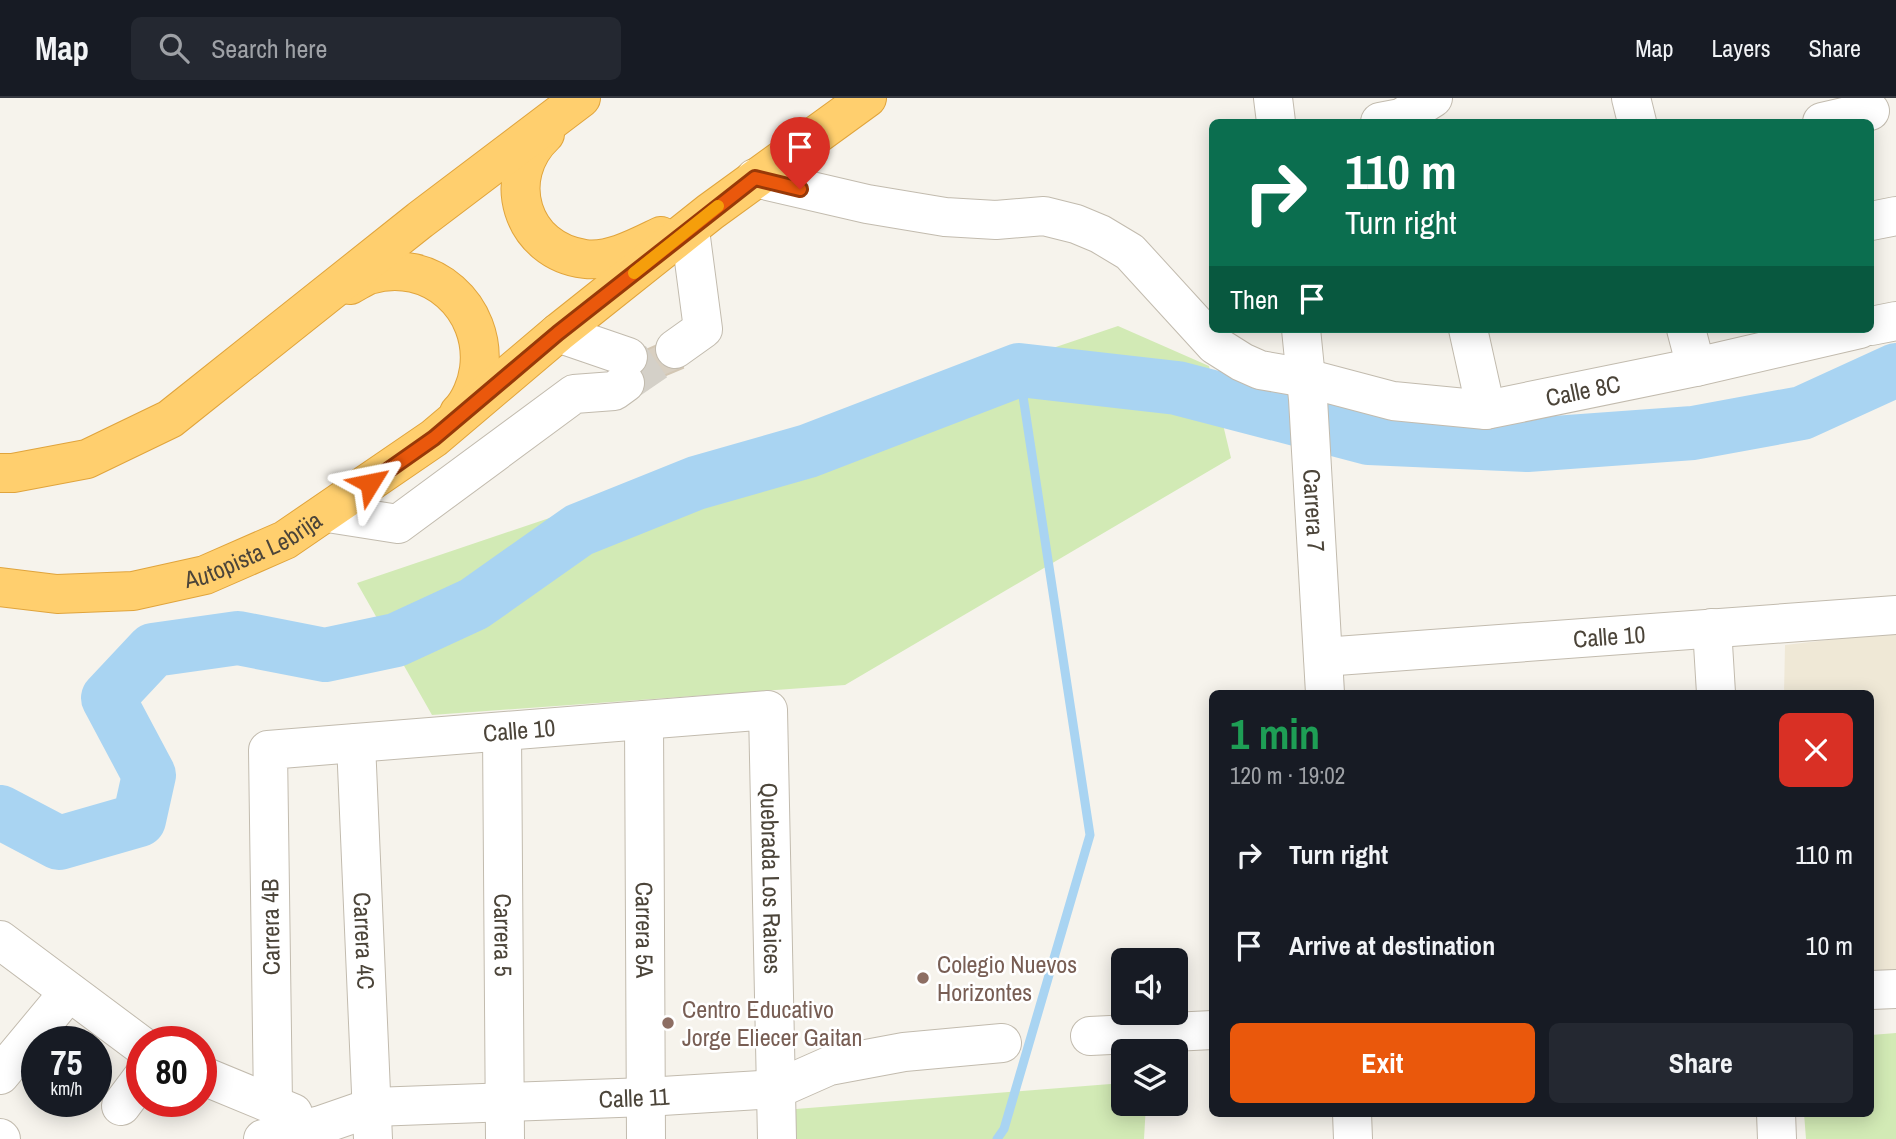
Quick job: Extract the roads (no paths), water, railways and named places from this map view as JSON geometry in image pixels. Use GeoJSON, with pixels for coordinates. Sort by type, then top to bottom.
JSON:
{"type":"FeatureCollection","features":[{"type":"Feature","properties":{"kind":"highway","name":"Autopista Lebrija"},"geometry":{"type":"LineString","coordinates":[[0,587],[57,594],[133,591],[216,570],[285,540],[434,438],[558,333],[700,221],[867,98]]}},
{"type":"Feature","properties":{"kind":"highway"},"geometry":{"type":"LineString","coordinates":[[575,102],[537,141],[526,159],[521,177],[520,197],[526,216],[536,233],[550,247],[568,256],[607,258],[700,221]]}},
{"type":"Feature","properties":{"kind":"highway"},"geometry":{"type":"LineString","coordinates":[[0,472],[13,473],[87,459],[170,419],[420,220],[575,102]]}},
{"type":"Feature","properties":{"kind":"highway"},"geometry":{"type":"LineString","coordinates":[[301,316],[369,275],[400,271],[430,278],[456,295],[473,320],[481,351],[478,381],[463,409],[434,438]]}},
{"type":"Feature","properties":{"kind":"street"},"geometry":{"type":"LineString","coordinates":[[1273,98],[1276,119]]}},
{"type":"Feature","properties":{"kind":"street"},"geometry":{"type":"LineString","coordinates":[[1631,98],[1636,119]]}},
{"type":"Feature","properties":{"kind":"street"},"geometry":{"type":"LineString","coordinates":[[1396,119],[1423,110]]}},
{"type":"Feature","properties":{"kind":"street"},"geometry":{"type":"LineString","coordinates":[[1835,119],[1870,111]]}},
{"type":"Feature","properties":{"kind":"street","name":"Calle 8C"},"geometry":{"type":"LineString","coordinates":[[755,178],[867,204],[945,217],[996,220],[1044,216],[1076,224],[1100,234],[1130,252],[1215,345],[1260,370],[1307,388],[1393,401],[1486,410],[1696,367],[1843,333]]}},
{"type":"Feature","properties":{"kind":"street"},"geometry":{"type":"LineString","coordinates":[[1874,220],[1896,216]]}},
{"type":"Feature","properties":{"kind":"street"},"geometry":{"type":"LineString","coordinates":[[675,349],[703,329],[700,221]]}},
{"type":"Feature","properties":{"kind":"street"},"geometry":{"type":"LineString","coordinates":[[1874,325],[1896,321]]}},
{"type":"Feature","properties":{"kind":"street"},"geometry":{"type":"LineString","coordinates":[[328,513],[398,524],[574,394],[614,391],[627,370],[558,333]]}},
{"type":"Feature","properties":{"kind":"street","name":"Carrera 7"},"geometry":{"type":"LineString","coordinates":[[1312,333],[1307,388],[1324,675]]}},
{"type":"Feature","properties":{"kind":"street"},"geometry":{"type":"LineString","coordinates":[[1469,333],[1486,410]]}},
{"type":"Feature","properties":{"kind":"street"},"geometry":{"type":"LineString","coordinates":[[1687,333],[1696,367]]}},
{"type":"Feature","properties":{"kind":"street","name":"Calle 10"},"geometry":{"type":"LineString","coordinates":[[1324,675],[1712,628],[1896,615]]}},
{"type":"Feature","properties":{"kind":"street"},"geometry":{"type":"LineString","coordinates":[[1712,628],[1716,690]]}},
{"type":"Feature","properties":{"kind":"street","name":"Calle 10"},"geometry":{"type":"LineString","coordinates":[[268,750],[768,710]]}},
{"type":"Feature","properties":{"kind":"street","name":"Quebrada Los Raices"},"geometry":{"type":"LineString","coordinates":[[768,710],[777,1139]]}},
{"type":"Feature","properties":{"kind":"street","name":"Carrera 5A"},"geometry":{"type":"LineString","coordinates":[[644,720],[646,1139]]}},
{"type":"Feature","properties":{"kind":"street","name":"Carrera 5"},"geometry":{"type":"LineString","coordinates":[[502,732],[505,1121]]}},
{"type":"Feature","properties":{"kind":"street","name":"Carrera 4C"},"geometry":{"type":"LineString","coordinates":[[356,743],[373,1123]]}},
{"type":"Feature","properties":{"kind":"street","name":"Carrera 4B"},"geometry":{"type":"LineString","coordinates":[[268,750],[268,1122]]}},
{"type":"Feature","properties":{"kind":"street"},"geometry":{"type":"LineString","coordinates":[[0,940],[126,1034]]}},
{"type":"Feature","properties":{"kind":"street"},"geometry":{"type":"LineString","coordinates":[[1874,990],[1896,989]]}},
{"type":"Feature","properties":{"kind":"street"},"geometry":{"type":"LineString","coordinates":[[0,1075],[69,992]]}},
{"type":"Feature","properties":{"kind":"street"},"geometry":{"type":"LineString","coordinates":[[1090,1036],[1209,1030]]}},
{"type":"Feature","properties":{"kind":"street","name":"Calle 11"},"geometry":{"type":"LineString","coordinates":[[268,1122],[321,1125],[505,1121],[646,1097],[776,1089],[829,1066],[904,1052],[1002,1043]]}},
{"type":"Feature","properties":{"kind":"street"},"geometry":{"type":"LineString","coordinates":[[217,1086],[268,1122]]}},
{"type":"Feature","properties":{"kind":"street"},"geometry":{"type":"LineString","coordinates":[[1352,1117],[1353,1139]]}},
{"type":"Feature","properties":{"kind":"street"},"geometry":{"type":"LineString","coordinates":[[1776,1117],[1777,1139]]}},
{"type":"Feature","properties":{"kind":"waterway"},"geometry":{"type":"LineString","coordinates":[[997,1139],[1004,1129],[1090,835],[1019,370]]}},
{"type":"Feature","properties":{"kind":"waterway"},"geometry":{"type":"LineString","coordinates":[[0,812],[59,843],[139,820],[149,775],[108,698],[153,650],[238,638],[325,655],[396,640],[474,604],[579,530],[696,483],[808,451],[1019,370],[1177,388],[1369,438],[1527,445],[1693,433],[1802,413],[1896,370]]}},
{"type":"Feature","properties":{"kind":"tunnel"},"geometry":{"type":"LineString","coordinates":[[625,383],[675,349]]}},
{"type":"Feature","properties":{"kind":"place","name":"Colegio Nuevos Horizontes"},"geometry":{"type":"Point","coordinates":[923,978]}},
{"type":"Feature","properties":{"kind":"place","name":"Centro Educativo Jorge Eliecer Gaitan"},"geometry":{"type":"Point","coordinates":[668,1023]}}]}
